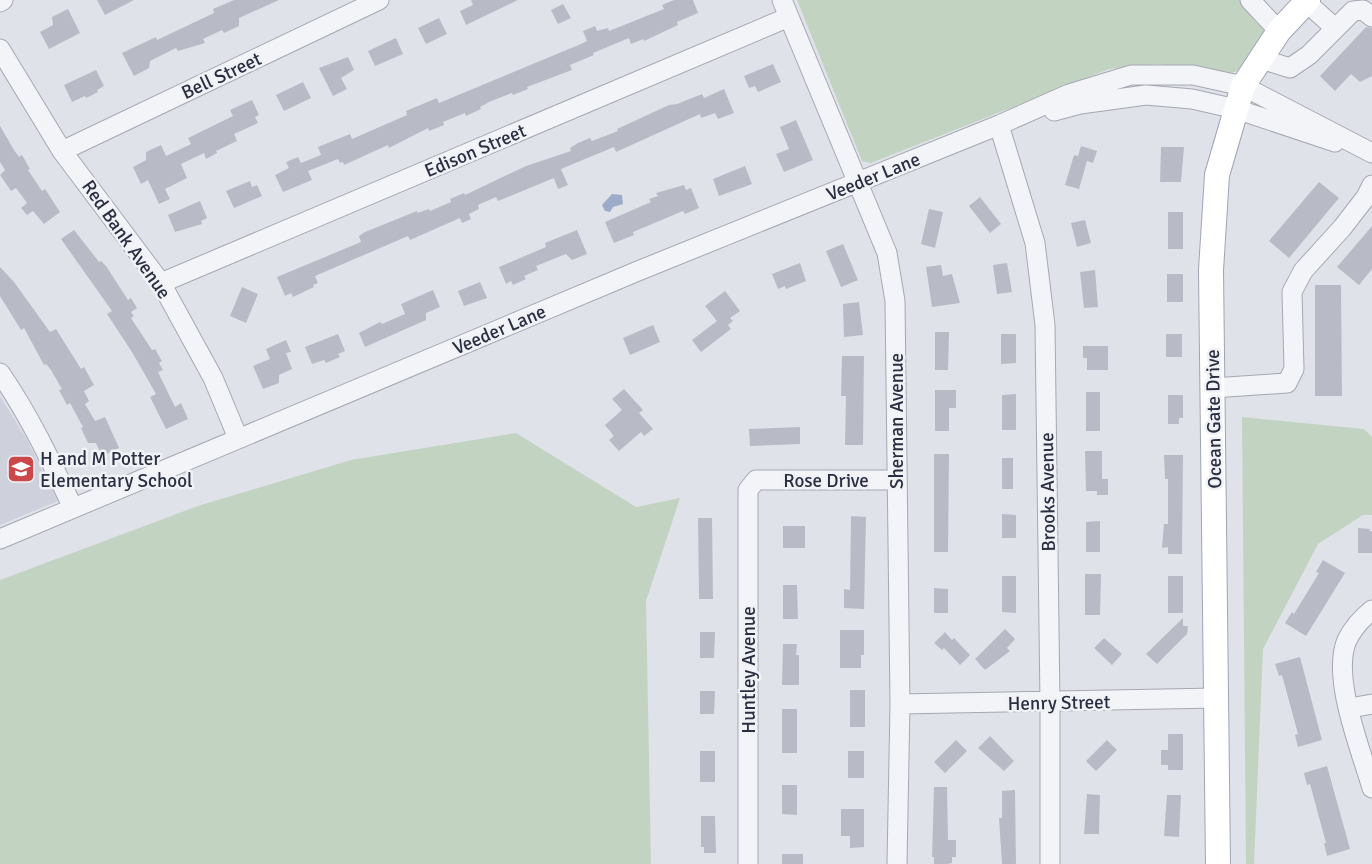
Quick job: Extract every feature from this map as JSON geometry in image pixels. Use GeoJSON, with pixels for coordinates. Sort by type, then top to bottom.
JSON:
{"type":"FeatureCollection","features":[{"type":"Feature","properties":{"kind":"main road","name":"Ocean Gate Drive"},"geometry":{"type":"LineString","coordinates":[[1218,864],[1212,388],[1212,270],[1217,175],[1243,86],[1279,31],[1307,1]]}},
{"type":"Feature","properties":{"kind":"street","name":"Bell Street"},"geometry":{"type":"LineString","coordinates":[[62,151],[379,0]]}},
{"type":"Feature","properties":{"kind":"street"},"geometry":{"type":"LineString","coordinates":[[1250,0],[1279,31]]}},
{"type":"Feature","properties":{"kind":"street"},"geometry":{"type":"LineString","coordinates":[[1307,1],[1336,28]]}},
{"type":"Feature","properties":{"kind":"street","name":"Sherman Avenue"},"geometry":{"type":"LineString","coordinates":[[786,9],[888,253],[896,301],[896,480],[900,704],[897,864]]}},
{"type":"Feature","properties":{"kind":"street","name":"Edison Street"},"geometry":{"type":"LineString","coordinates":[[161,283],[786,9]]}},
{"type":"Feature","properties":{"kind":"street"},"geometry":{"type":"LineString","coordinates":[[1261,59],[1290,68],[1309,55],[1352,11],[1363,10],[1372,16]]}},
{"type":"Feature","properties":{"kind":"street","name":"Red Bank Avenue"},"geometry":{"type":"LineString","coordinates":[[0,49],[62,151],[161,283],[212,378],[238,438]]}},
{"type":"Feature","properties":{"kind":"street","name":"Veeder Lane"},"geometry":{"type":"LineString","coordinates":[[0,539],[238,438],[999,125],[1070,94],[1131,75],[1193,75],[1243,86],[1371,152]]}},
{"type":"Feature","properties":{"kind":"street","name":"Veeder Lane"},"geometry":{"type":"LineString","coordinates":[[999,125],[1080,104],[1146,95],[1192,99],[1236,109],[1308,135],[1371,152]]}},
{"type":"Feature","properties":{"kind":"street","name":"Brooks Avenue"},"geometry":{"type":"LineString","coordinates":[[999,125],[1035,243],[1045,325],[1050,702],[1050,864]]}},
{"type":"Feature","properties":{"kind":"street"},"geometry":{"type":"LineString","coordinates":[[1212,388],[1287,383],[1294,368],[1292,292],[1303,271],[1348,220],[1366,197],[1372,185]]}},
{"type":"Feature","properties":{"kind":"street"},"geometry":{"type":"LineString","coordinates":[[0,373],[18,398],[45,448],[73,508]]}},
{"type":"Feature","properties":{"kind":"street","name":"Rose Drive"},"geometry":{"type":"LineString","coordinates":[[756,480],[896,480]]}},
{"type":"Feature","properties":{"kind":"street","name":"Huntley Avenue"},"geometry":{"type":"LineString","coordinates":[[748,864],[748,490],[756,480]]}},
{"type":"Feature","properties":{"kind":"street"},"geometry":{"type":"LineString","coordinates":[[1372,610],[1356,626],[1347,641],[1343,656],[1343,680],[1372,788]]}},
{"type":"Feature","properties":{"kind":"street","name":"Henry Street"},"geometry":{"type":"LineString","coordinates":[[900,704],[1217,698]]}},
{"type":"Feature","properties":{"kind":"street"},"geometry":{"type":"LineString","coordinates":[[1350,708],[1372,704]]}},
{"type":"Feature","properties":{"kind":"shaded area","name":"H and M Potter Elementary School"},"geometry":{"type":"Polygon","coordinates":[[[0,396],[26,438],[58,501],[0,525],[0,396]]]}},
{"type":"Feature","properties":{"kind":"green space"},"geometry":{"type":"Polygon","coordinates":[[[797,0],[1242,0],[1254,20],[1264,30],[1265,35],[1246,65],[1234,72],[1227,74],[1158,64],[1109,69],[871,163],[862,161],[797,0]]]}},
{"type":"Feature","properties":{"kind":"green space"},"geometry":{"type":"Polygon","coordinates":[[[1242,417],[1364,429],[1372,437],[1372,515],[1363,515],[1318,544],[1263,649],[1254,864],[1246,864],[1242,417]]]}},
{"type":"Feature","properties":{"kind":"green space"},"geometry":{"type":"Polygon","coordinates":[[[516,433],[636,507],[680,498],[646,601],[651,864],[0,864],[0,580],[198,506],[351,460],[516,433]]]}},
{"type":"Feature","properties":{"kind":"water"},"geometry":{"type":"Polygon","coordinates":[[[612,194],[622,195],[623,204],[613,207],[610,212],[605,211],[602,205],[612,194]]]}},
{"type":"Feature","properties":{"kind":"building"},"geometry":{"type":"Polygon","coordinates":[[[97,0],[134,0],[105,15],[97,0]]]}},
{"type":"Feature","properties":{"kind":"building"},"geometry":{"type":"Polygon","coordinates":[[[234,0],[279,0],[239,18],[239,26],[224,33],[222,30],[203,39],[205,43],[178,51],[176,48],[150,61],[149,68],[134,76],[122,53],[156,37],[157,40],[214,13],[213,9],[234,0]]]}},
{"type":"Feature","properties":{"kind":"building"},"geometry":{"type":"Polygon","coordinates":[[[471,0],[518,0],[466,25],[460,11],[473,5],[471,0]]]}},
{"type":"Feature","properties":{"kind":"building"},"geometry":{"type":"Polygon","coordinates":[[[674,0],[693,0],[698,13],[677,22],[678,25],[644,41],[643,39],[631,44],[629,38],[593,53],[594,55],[570,65],[572,70],[527,87],[528,89],[513,95],[512,93],[489,102],[480,107],[481,109],[466,116],[465,113],[443,122],[444,125],[429,131],[428,128],[389,148],[388,145],[344,165],[338,159],[308,171],[312,180],[283,192],[275,175],[289,168],[286,162],[298,157],[301,163],[321,155],[318,147],[350,134],[352,139],[407,115],[406,111],[437,98],[439,103],[581,44],[587,41],[583,31],[595,26],[597,31],[608,28],[609,31],[664,9],[662,5],[674,0]]]}},
{"type":"Feature","properties":{"kind":"building"},"geometry":{"type":"Polygon","coordinates":[[[563,4],[571,18],[558,24],[551,10],[563,4]]]}},
{"type":"Feature","properties":{"kind":"building"},"geometry":{"type":"Polygon","coordinates":[[[68,9],[80,33],[49,49],[40,32],[53,25],[52,17],[68,9]]]}},
{"type":"Feature","properties":{"kind":"building"},"geometry":{"type":"Polygon","coordinates":[[[439,18],[447,34],[426,44],[418,28],[439,18]]]}},
{"type":"Feature","properties":{"kind":"building"},"geometry":{"type":"Polygon","coordinates":[[[1366,27],[1372,28],[1372,76],[1360,82],[1351,74],[1335,91],[1320,76],[1366,27]]]}},
{"type":"Feature","properties":{"kind":"building"},"geometry":{"type":"Polygon","coordinates":[[[396,38],[403,54],[375,66],[368,51],[396,38]]]}},
{"type":"Feature","properties":{"kind":"building"},"geometry":{"type":"Polygon","coordinates":[[[348,57],[354,70],[341,78],[347,89],[333,96],[319,68],[348,57]]]}},
{"type":"Feature","properties":{"kind":"building"},"geometry":{"type":"Polygon","coordinates":[[[773,64],[781,82],[758,92],[755,86],[749,88],[744,76],[773,64]]]}},
{"type":"Feature","properties":{"kind":"building"},"geometry":{"type":"Polygon","coordinates":[[[96,70],[104,86],[97,90],[98,92],[86,98],[85,96],[72,102],[64,85],[96,70]]]}},
{"type":"Feature","properties":{"kind":"building"},"geometry":{"type":"Polygon","coordinates":[[[303,82],[311,98],[284,111],[276,95],[303,82]]]}},
{"type":"Feature","properties":{"kind":"building"},"geometry":{"type":"Polygon","coordinates":[[[724,89],[734,113],[718,119],[715,113],[701,118],[700,114],[616,152],[614,147],[561,169],[568,185],[558,189],[554,178],[498,201],[496,197],[478,205],[479,209],[469,214],[471,219],[462,223],[460,218],[410,240],[408,236],[315,276],[318,283],[313,285],[314,287],[293,297],[291,293],[285,296],[277,277],[361,242],[359,236],[365,232],[417,211],[417,213],[429,209],[430,211],[451,202],[450,199],[464,193],[465,195],[526,166],[571,151],[570,148],[578,143],[590,138],[592,141],[618,131],[617,129],[669,105],[677,104],[702,94],[704,98],[724,89]]]}},
{"type":"Feature","properties":{"kind":"building"},"geometry":{"type":"Polygon","coordinates":[[[252,100],[259,115],[255,117],[258,123],[234,134],[237,141],[216,151],[217,153],[206,159],[204,153],[181,164],[187,178],[165,189],[170,199],[159,204],[148,180],[141,184],[133,167],[146,160],[146,152],[161,145],[166,156],[191,144],[188,138],[233,116],[230,110],[252,100]]]}},
{"type":"Feature","properties":{"kind":"building"},"geometry":{"type":"Polygon","coordinates":[[[796,120],[813,160],[784,172],[776,154],[789,149],[780,127],[796,120]]]}},
{"type":"Feature","properties":{"kind":"building"},"geometry":{"type":"Polygon","coordinates":[[[0,126],[19,157],[22,155],[30,169],[28,170],[42,191],[45,189],[60,212],[44,224],[33,211],[27,215],[21,208],[27,203],[16,188],[11,191],[0,175],[5,170],[0,162],[0,126]]]}},
{"type":"Feature","properties":{"kind":"building"},"geometry":{"type":"Polygon","coordinates":[[[1081,146],[1097,151],[1093,163],[1087,161],[1079,189],[1065,185],[1074,155],[1078,156],[1081,146]]]}},
{"type":"Feature","properties":{"kind":"building"},"geometry":{"type":"Polygon","coordinates":[[[1161,147],[1184,147],[1181,182],[1160,182],[1161,147]]]}},
{"type":"Feature","properties":{"kind":"building"},"geometry":{"type":"Polygon","coordinates":[[[745,166],[752,184],[719,196],[713,179],[745,166]]]}},
{"type":"Feature","properties":{"kind":"building"},"geometry":{"type":"Polygon","coordinates":[[[250,181],[252,187],[257,185],[262,196],[234,208],[226,191],[250,181]]]}},
{"type":"Feature","properties":{"kind":"building"},"geometry":{"type":"Polygon","coordinates":[[[1319,182],[1339,198],[1289,258],[1269,241],[1319,182]]]}},
{"type":"Feature","properties":{"kind":"building"},"geometry":{"type":"Polygon","coordinates":[[[684,185],[686,190],[691,188],[699,208],[685,214],[683,211],[633,232],[634,235],[614,243],[605,222],[651,202],[649,199],[658,196],[656,193],[684,185]]]}},
{"type":"Feature","properties":{"kind":"building"},"geometry":{"type":"Polygon","coordinates":[[[980,197],[1001,224],[990,233],[969,206],[980,197]]]}},
{"type":"Feature","properties":{"kind":"building"},"geometry":{"type":"Polygon","coordinates":[[[200,201],[207,218],[201,221],[202,224],[175,232],[168,215],[200,201]]]}},
{"type":"Feature","properties":{"kind":"building"},"geometry":{"type":"Polygon","coordinates":[[[929,209],[943,212],[935,248],[921,244],[929,209]]]}},
{"type":"Feature","properties":{"kind":"building"},"geometry":{"type":"Polygon","coordinates":[[[1168,212],[1183,212],[1183,249],[1168,249],[1168,212]]]}},
{"type":"Feature","properties":{"kind":"building"},"geometry":{"type":"Polygon","coordinates":[[[1085,220],[1091,243],[1077,247],[1071,223],[1085,220]]]}},
{"type":"Feature","properties":{"kind":"building"},"geometry":{"type":"Polygon","coordinates":[[[1372,226],[1372,269],[1359,285],[1337,267],[1372,226]]]}},
{"type":"Feature","properties":{"kind":"building"},"geometry":{"type":"Polygon","coordinates":[[[74,230],[99,262],[101,261],[106,266],[128,300],[131,298],[137,308],[131,312],[134,316],[131,318],[152,350],[155,349],[162,361],[159,363],[163,370],[158,372],[175,407],[181,403],[188,419],[166,429],[150,397],[156,394],[107,314],[112,311],[61,239],[74,230]]]}},
{"type":"Feature","properties":{"kind":"building"},"geometry":{"type":"Polygon","coordinates":[[[577,230],[587,254],[572,260],[566,254],[536,266],[538,270],[524,276],[526,279],[513,285],[511,281],[506,284],[499,267],[546,247],[545,243],[577,230]]]}},
{"type":"Feature","properties":{"kind":"building"},"geometry":{"type":"Polygon","coordinates":[[[843,244],[858,280],[841,287],[826,251],[843,244]]]}},
{"type":"Feature","properties":{"kind":"building"},"geometry":{"type":"Polygon","coordinates":[[[800,263],[806,281],[786,289],[785,286],[778,289],[772,274],[800,263]]]}},
{"type":"Feature","properties":{"kind":"building"},"geometry":{"type":"Polygon","coordinates":[[[1007,263],[1012,292],[997,294],[993,265],[1007,263]]]}},
{"type":"Feature","properties":{"kind":"building"},"geometry":{"type":"Polygon","coordinates":[[[941,265],[943,276],[952,274],[960,303],[932,307],[926,267],[941,265]]]}},
{"type":"Feature","properties":{"kind":"building"},"geometry":{"type":"Polygon","coordinates":[[[0,267],[14,282],[50,332],[56,329],[81,369],[84,367],[94,385],[84,391],[89,401],[85,404],[95,421],[105,417],[119,448],[102,456],[96,443],[88,443],[81,428],[83,427],[70,403],[67,405],[59,390],[62,389],[51,370],[46,364],[44,365],[24,328],[21,330],[0,296],[0,267]]]}},
{"type":"Feature","properties":{"kind":"building"},"geometry":{"type":"Polygon","coordinates":[[[1095,270],[1098,307],[1084,308],[1080,272],[1095,270]]]}},
{"type":"Feature","properties":{"kind":"building"},"geometry":{"type":"Polygon","coordinates":[[[1167,274],[1183,274],[1183,302],[1167,302],[1167,274]]]}},
{"type":"Feature","properties":{"kind":"building"},"geometry":{"type":"Polygon","coordinates":[[[480,282],[487,298],[464,306],[458,291],[480,282]]]}},
{"type":"Feature","properties":{"kind":"building"},"geometry":{"type":"Polygon","coordinates":[[[1315,285],[1341,285],[1342,396],[1315,396],[1315,285]]]}},
{"type":"Feature","properties":{"kind":"building"},"geometry":{"type":"Polygon","coordinates":[[[242,287],[258,294],[246,323],[230,316],[242,287]]]}},
{"type":"Feature","properties":{"kind":"building"},"geometry":{"type":"Polygon","coordinates":[[[433,290],[440,307],[426,313],[426,320],[365,347],[359,333],[380,322],[382,324],[405,314],[401,304],[433,290]]]}},
{"type":"Feature","properties":{"kind":"building"},"geometry":{"type":"Polygon","coordinates":[[[725,291],[740,311],[730,318],[733,321],[728,325],[731,329],[701,352],[692,340],[717,321],[705,306],[725,291]]]}},
{"type":"Feature","properties":{"kind":"building"},"geometry":{"type":"Polygon","coordinates":[[[859,302],[863,335],[844,337],[843,304],[859,302]]]}},
{"type":"Feature","properties":{"kind":"building"},"geometry":{"type":"Polygon","coordinates":[[[653,325],[660,342],[630,355],[623,338],[653,325]]]}},
{"type":"Feature","properties":{"kind":"building"},"geometry":{"type":"Polygon","coordinates":[[[935,332],[949,332],[948,370],[935,370],[935,332]]]}},
{"type":"Feature","properties":{"kind":"building"},"geometry":{"type":"Polygon","coordinates":[[[338,334],[345,351],[338,354],[340,357],[326,363],[324,360],[312,364],[305,347],[338,334]]]}},
{"type":"Feature","properties":{"kind":"building"},"geometry":{"type":"Polygon","coordinates":[[[1001,334],[1016,334],[1016,363],[1001,364],[1001,334]]]}},
{"type":"Feature","properties":{"kind":"building"},"geometry":{"type":"Polygon","coordinates":[[[1166,334],[1182,334],[1182,357],[1166,357],[1166,334]]]}},
{"type":"Feature","properties":{"kind":"building"},"geometry":{"type":"Polygon","coordinates":[[[286,340],[291,352],[286,353],[292,369],[279,375],[279,383],[263,389],[253,366],[270,359],[266,349],[286,340]]]}},
{"type":"Feature","properties":{"kind":"building"},"geometry":{"type":"Polygon","coordinates":[[[1083,346],[1108,346],[1108,370],[1087,370],[1087,358],[1083,358],[1083,346]]]}},
{"type":"Feature","properties":{"kind":"building"},"geometry":{"type":"Polygon","coordinates":[[[842,356],[864,356],[863,445],[845,445],[846,396],[841,396],[842,356]]]}},
{"type":"Feature","properties":{"kind":"building"},"geometry":{"type":"Polygon","coordinates":[[[624,389],[643,410],[639,413],[653,429],[644,436],[641,432],[619,451],[609,440],[614,436],[605,425],[622,410],[612,399],[624,389]]]}},
{"type":"Feature","properties":{"kind":"building"},"geometry":{"type":"Polygon","coordinates":[[[935,390],[956,390],[956,408],[949,408],[949,431],[935,431],[935,390]]]}},
{"type":"Feature","properties":{"kind":"building"},"geometry":{"type":"Polygon","coordinates":[[[1086,392],[1100,392],[1100,431],[1086,431],[1086,392]]]}},
{"type":"Feature","properties":{"kind":"building"},"geometry":{"type":"Polygon","coordinates":[[[1016,394],[1016,430],[1002,430],[1002,395],[1016,394]]]}},
{"type":"Feature","properties":{"kind":"building"},"geometry":{"type":"Polygon","coordinates":[[[1168,395],[1183,395],[1183,418],[1179,418],[1179,424],[1168,424],[1168,395]]]}},
{"type":"Feature","properties":{"kind":"building"},"geometry":{"type":"Polygon","coordinates":[[[800,427],[800,444],[750,446],[749,429],[800,427]]]}},
{"type":"Feature","properties":{"kind":"building"},"geometry":{"type":"Polygon","coordinates":[[[1085,451],[1102,451],[1102,479],[1108,479],[1108,495],[1097,495],[1097,491],[1086,491],[1085,451]]]}},
{"type":"Feature","properties":{"kind":"building"},"geometry":{"type":"Polygon","coordinates":[[[934,454],[949,454],[948,552],[934,552],[934,454]]]}},
{"type":"Feature","properties":{"kind":"building"},"geometry":{"type":"Polygon","coordinates":[[[1164,455],[1183,455],[1182,554],[1168,554],[1168,547],[1162,548],[1164,524],[1168,524],[1168,479],[1165,479],[1164,455]]]}},
{"type":"Feature","properties":{"kind":"building"},"geometry":{"type":"Polygon","coordinates":[[[1002,458],[1013,458],[1013,489],[1002,489],[1002,458]]]}},
{"type":"Feature","properties":{"kind":"building"},"geometry":{"type":"Polygon","coordinates":[[[1002,514],[1016,515],[1016,538],[1002,538],[1002,514]]]}},
{"type":"Feature","properties":{"kind":"building"},"geometry":{"type":"Polygon","coordinates":[[[851,516],[866,517],[864,609],[844,608],[844,589],[850,590],[851,516]]]}},
{"type":"Feature","properties":{"kind":"building"},"geometry":{"type":"Polygon","coordinates":[[[698,518],[712,518],[713,599],[699,599],[698,518]]]}},
{"type":"Feature","properties":{"kind":"building"},"geometry":{"type":"Polygon","coordinates":[[[1100,521],[1100,552],[1086,552],[1086,522],[1100,521]]]}},
{"type":"Feature","properties":{"kind":"building"},"geometry":{"type":"Polygon","coordinates":[[[783,526],[805,526],[805,548],[783,548],[783,526]]]}},
{"type":"Feature","properties":{"kind":"building"},"geometry":{"type":"Polygon","coordinates":[[[1358,528],[1370,529],[1369,531],[1372,531],[1372,553],[1358,553],[1358,528]]]}},
{"type":"Feature","properties":{"kind":"building"},"geometry":{"type":"Polygon","coordinates":[[[1323,560],[1345,573],[1306,636],[1285,623],[1292,612],[1294,614],[1319,573],[1316,572],[1323,560]]]}},
{"type":"Feature","properties":{"kind":"building"},"geometry":{"type":"Polygon","coordinates":[[[1085,574],[1101,574],[1100,615],[1085,615],[1085,574]]]}},
{"type":"Feature","properties":{"kind":"building"},"geometry":{"type":"Polygon","coordinates":[[[1002,576],[1016,576],[1016,613],[1002,612],[1002,576]]]}},
{"type":"Feature","properties":{"kind":"building"},"geometry":{"type":"Polygon","coordinates":[[[1168,576],[1183,576],[1183,613],[1168,613],[1168,576]]]}},
{"type":"Feature","properties":{"kind":"building"},"geometry":{"type":"Polygon","coordinates":[[[783,585],[797,585],[798,619],[783,619],[783,585]]]}},
{"type":"Feature","properties":{"kind":"building"},"geometry":{"type":"Polygon","coordinates":[[[934,588],[948,589],[948,613],[934,613],[934,588]]]}},
{"type":"Feature","properties":{"kind":"building"},"geometry":{"type":"Polygon","coordinates":[[[1183,618],[1183,626],[1188,626],[1187,634],[1157,664],[1146,654],[1183,618]]]}},
{"type":"Feature","properties":{"kind":"building"},"geometry":{"type":"Polygon","coordinates":[[[1005,629],[1015,639],[1007,648],[1010,651],[985,670],[975,659],[1005,629]]]}},
{"type":"Feature","properties":{"kind":"building"},"geometry":{"type":"Polygon","coordinates":[[[840,630],[864,630],[864,655],[861,655],[861,668],[840,668],[840,630]]]}},
{"type":"Feature","properties":{"kind":"building"},"geometry":{"type":"Polygon","coordinates":[[[700,632],[715,632],[714,658],[700,658],[700,632]]]}},
{"type":"Feature","properties":{"kind":"building"},"geometry":{"type":"Polygon","coordinates":[[[945,632],[952,640],[954,638],[970,655],[960,665],[944,648],[942,650],[934,643],[945,632]]]}},
{"type":"Feature","properties":{"kind":"building"},"geometry":{"type":"Polygon","coordinates":[[[1104,638],[1122,654],[1112,665],[1094,648],[1104,638]]]}},
{"type":"Feature","properties":{"kind":"building"},"geometry":{"type":"Polygon","coordinates":[[[783,644],[797,644],[796,655],[799,655],[799,685],[782,685],[783,644]]]}},
{"type":"Feature","properties":{"kind":"building"},"geometry":{"type":"Polygon","coordinates":[[[1300,657],[1322,740],[1298,747],[1295,735],[1298,734],[1282,675],[1279,676],[1275,664],[1300,657]]]}},
{"type":"Feature","properties":{"kind":"building"},"geometry":{"type":"Polygon","coordinates":[[[850,690],[865,690],[865,727],[850,727],[850,690]]]}},
{"type":"Feature","properties":{"kind":"building"},"geometry":{"type":"Polygon","coordinates":[[[700,691],[715,691],[714,714],[700,714],[700,691]]]}},
{"type":"Feature","properties":{"kind":"building"},"geometry":{"type":"Polygon","coordinates":[[[782,709],[797,709],[797,753],[782,753],[782,709]]]}},
{"type":"Feature","properties":{"kind":"building"},"geometry":{"type":"Polygon","coordinates":[[[1168,734],[1183,734],[1183,770],[1168,770],[1168,765],[1161,765],[1161,750],[1168,750],[1168,734]]]}},
{"type":"Feature","properties":{"kind":"building"},"geometry":{"type":"Polygon","coordinates":[[[990,736],[1014,761],[1004,771],[978,748],[990,736]]]}},
{"type":"Feature","properties":{"kind":"building"},"geometry":{"type":"Polygon","coordinates":[[[956,740],[967,751],[945,773],[934,762],[956,740]]]}},
{"type":"Feature","properties":{"kind":"building"},"geometry":{"type":"Polygon","coordinates":[[[1107,740],[1117,750],[1096,771],[1086,761],[1107,740]]]}},
{"type":"Feature","properties":{"kind":"building"},"geometry":{"type":"Polygon","coordinates":[[[700,751],[715,751],[715,782],[700,782],[700,751]]]}},
{"type":"Feature","properties":{"kind":"building"},"geometry":{"type":"Polygon","coordinates":[[[848,751],[864,751],[864,778],[848,778],[848,751]]]}},
{"type":"Feature","properties":{"kind":"building"},"geometry":{"type":"Polygon","coordinates":[[[1327,766],[1350,849],[1327,856],[1324,843],[1326,843],[1310,784],[1307,785],[1304,773],[1327,766]]]}},
{"type":"Feature","properties":{"kind":"building"},"geometry":{"type":"Polygon","coordinates":[[[782,785],[797,785],[797,815],[782,814],[782,785]]]}},
{"type":"Feature","properties":{"kind":"building"},"geometry":{"type":"Polygon","coordinates":[[[934,787],[947,787],[948,840],[956,840],[956,857],[952,857],[952,863],[934,864],[934,857],[932,857],[934,787]]]}},
{"type":"Feature","properties":{"kind":"building"},"geometry":{"type":"Polygon","coordinates":[[[1015,790],[1016,864],[1002,864],[999,818],[1002,818],[1002,791],[1015,790]]]}},
{"type":"Feature","properties":{"kind":"building"},"geometry":{"type":"Polygon","coordinates":[[[1087,794],[1100,795],[1099,834],[1084,834],[1087,794]]]}},
{"type":"Feature","properties":{"kind":"building"},"geometry":{"type":"Polygon","coordinates":[[[1167,795],[1181,795],[1179,837],[1164,836],[1167,795]]]}},
{"type":"Feature","properties":{"kind":"building"},"geometry":{"type":"Polygon","coordinates":[[[841,809],[864,809],[864,847],[850,848],[850,836],[841,836],[841,809]]]}},
{"type":"Feature","properties":{"kind":"building"},"geometry":{"type":"Polygon","coordinates":[[[701,816],[715,816],[716,853],[704,853],[704,847],[701,847],[701,816]]]}},
{"type":"Feature","properties":{"kind":"building"},"geometry":{"type":"Polygon","coordinates":[[[782,854],[803,854],[803,864],[782,864],[782,854]]]}},
{"type":"Feature","properties":{"kind":"place","name":"H and M Potter Elementary School"},"geometry":{"type":"Point","coordinates":[21,469]}}]}
